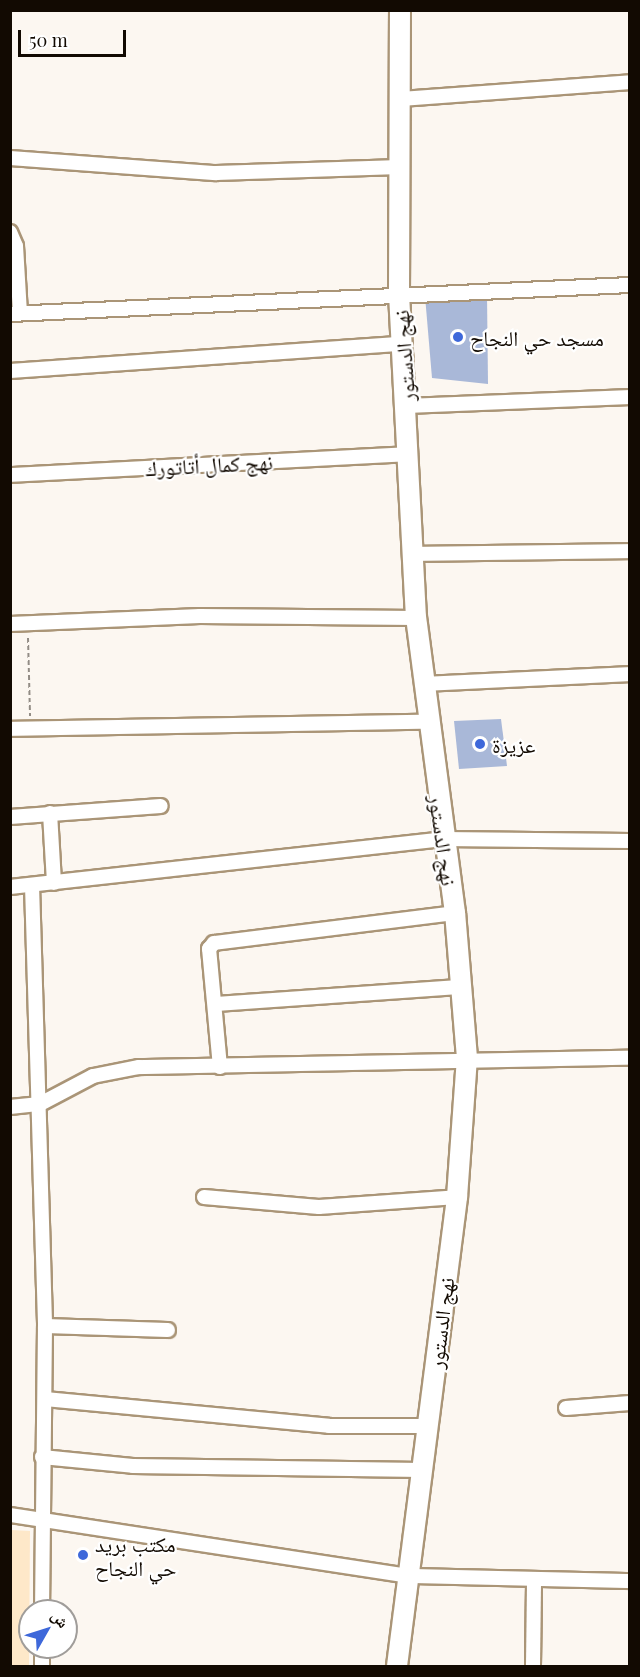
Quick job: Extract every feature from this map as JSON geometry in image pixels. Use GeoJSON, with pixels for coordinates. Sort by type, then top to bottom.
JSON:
{"type":"FeatureCollection","features":[{"type":"Feature","properties":{"kind":"street","name":"نهج الدستور"},"geometry":{"type":"LineString","coordinates":[[397,1666],[457,1197],[467,1058],[455,913],[443,839],[416,618],[415,554],[399,294],[400,10]]}},
{"type":"Feature","properties":{"kind":"street"},"geometry":{"type":"LineString","coordinates":[[401,99],[630,82]]}},
{"type":"Feature","properties":{"kind":"street"},"geometry":{"type":"LineString","coordinates":[[10,158],[216,173],[400,167]]}},
{"type":"Feature","properties":{"kind":"street"},"geometry":{"type":"LineString","coordinates":[[10,232],[16,246],[15,314],[399,294],[630,285]]}},
{"type":"Feature","properties":{"kind":"street"},"geometry":{"type":"LineString","coordinates":[[10,371],[401,344]]}},
{"type":"Feature","properties":{"kind":"street"},"geometry":{"type":"LineString","coordinates":[[407,406],[630,397]]}},
{"type":"Feature","properties":{"kind":"street","name":"نهج كمال أتاتورك"},"geometry":{"type":"LineString","coordinates":[[10,475],[408,454]]}},
{"type":"Feature","properties":{"kind":"street"},"geometry":{"type":"LineString","coordinates":[[415,554],[630,551]]}},
{"type":"Feature","properties":{"kind":"street"},"geometry":{"type":"LineString","coordinates":[[10,624],[200,616],[416,618]]}},
{"type":"Feature","properties":{"kind":"street"},"geometry":{"type":"LineString","coordinates":[[425,684],[630,674]]}},
{"type":"Feature","properties":{"kind":"street"},"geometry":{"type":"LineString","coordinates":[[10,729],[428,722]]}},
{"type":"Feature","properties":{"kind":"street"},"geometry":{"type":"LineString","coordinates":[[10,817],[162,806]]}},
{"type":"Feature","properties":{"kind":"street"},"geometry":{"type":"LineString","coordinates":[[50,813],[54,882]]}},
{"type":"Feature","properties":{"kind":"street"},"geometry":{"type":"LineString","coordinates":[[10,887],[443,839],[630,841]]}},
{"type":"Feature","properties":{"kind":"street"},"geometry":{"type":"LineString","coordinates":[[32,885],[45,1326],[41,1517],[42,1599]]}},
{"type":"Feature","properties":{"kind":"street"},"geometry":{"type":"LineString","coordinates":[[220,1067],[216,1004],[209,949],[214,943],[455,913]]}},
{"type":"Feature","properties":{"kind":"street"},"geometry":{"type":"LineString","coordinates":[[216,1004],[462,987]]}},
{"type":"Feature","properties":{"kind":"street"},"geometry":{"type":"LineString","coordinates":[[10,1107],[40,1104],[113,1070],[467,1058],[630,1058]]}},
{"type":"Feature","properties":{"kind":"street"},"geometry":{"type":"LineString","coordinates":[[204,1197],[319,1207],[457,1197]]}},
{"type":"Feature","properties":{"kind":"street"},"geometry":{"type":"LineString","coordinates":[[45,1326],[168,1330]]}},
{"type":"Feature","properties":{"kind":"street"},"geometry":{"type":"LineString","coordinates":[[45,1399],[329,1426],[428,1426]]}},
{"type":"Feature","properties":{"kind":"street"},"geometry":{"type":"LineString","coordinates":[[566,1408],[630,1403]]}},
{"type":"Feature","properties":{"kind":"street"},"geometry":{"type":"LineString","coordinates":[[42,1457],[133,1466],[422,1470]]}},
{"type":"Feature","properties":{"kind":"street"},"geometry":{"type":"LineString","coordinates":[[10,1515],[41,1517],[409,1576],[534,1582],[630,1581]]}},
{"type":"Feature","properties":{"kind":"street"},"geometry":{"type":"LineString","coordinates":[[533,1666],[534,1582]]}},
{"type":"Feature","properties":{"kind":"path"},"geometry":{"type":"LineString","coordinates":[[27,623],[30,727]]}},
{"type":"Feature","properties":{"kind":"shaded area"},"geometry":{"type":"Polygon","coordinates":[[[11,1530],[30,1531],[29,1599],[18,1599],[18,1659],[29,1659],[29,1666],[11,1666],[11,1530]]]}},
{"type":"Feature","properties":{"kind":"building","name":"مسجد حي النجاح"},"geometry":{"type":"Polygon","coordinates":[[[487,295],[488,384],[432,378],[425,296],[487,295]]]}},
{"type":"Feature","properties":{"kind":"building","name":"عزيزة"},"geometry":{"type":"Polygon","coordinates":[[[501,719],[507,766],[459,769],[454,721],[501,719]]]}},
{"type":"Feature","properties":{"kind":"place","name":"مسجد حي النجاح"},"geometry":{"type":"Point","coordinates":[458,337]}},
{"type":"Feature","properties":{"kind":"place","name":"عزيزة"},"geometry":{"type":"Point","coordinates":[480,744]}},
{"type":"Feature","properties":{"kind":"place","name":"مكتب بريد حي النجاح"},"geometry":{"type":"Point","coordinates":[83,1555]}}]}
